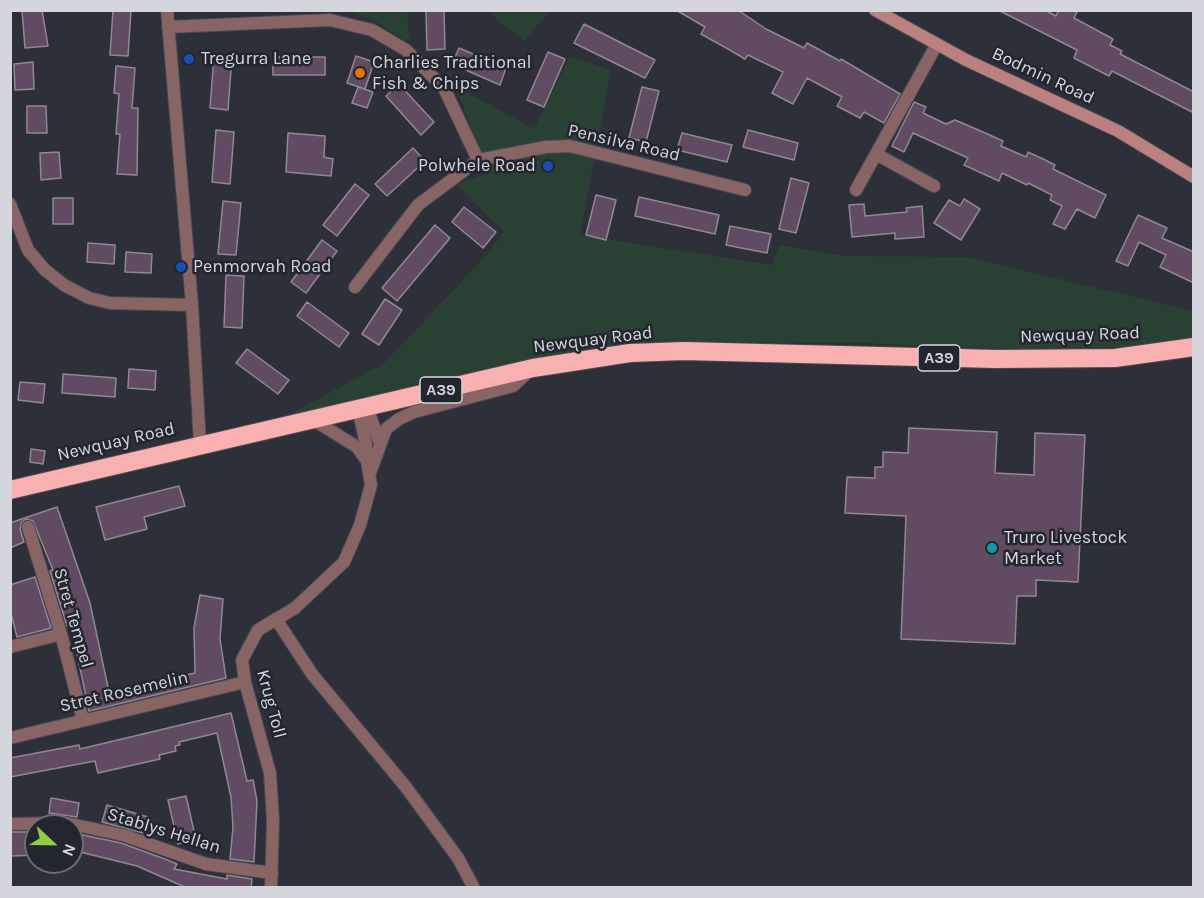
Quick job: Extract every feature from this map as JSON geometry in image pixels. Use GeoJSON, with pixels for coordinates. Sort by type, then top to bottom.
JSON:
{"type":"FeatureCollection","features":[{"type":"Feature","properties":{"kind":"highway","name":"Newquay Road"},"geometry":{"type":"LineString","coordinates":[[10,490],[533,368],[630,353],[708,352],[1008,359],[1115,358],[1194,347]]}},
{"type":"Feature","properties":{"kind":"street"},"geometry":{"type":"LineString","coordinates":[[167,10],[192,305],[200,444]]}},
{"type":"Feature","properties":{"kind":"street","name":"Bodmin Road"},"geometry":{"type":"LineString","coordinates":[[875,10],[937,44],[1119,130],[1194,177]]}},
{"type":"Feature","properties":{"kind":"street"},"geometry":{"type":"LineString","coordinates":[[168,27],[330,15],[386,36],[420,62],[444,88],[478,160],[418,205],[355,287]]}},
{"type":"Feature","properties":{"kind":"street"},"geometry":{"type":"LineString","coordinates":[[856,190],[937,44]]}},
{"type":"Feature","properties":{"kind":"street","name":"Pensilva Road"},"geometry":{"type":"LineString","coordinates":[[478,160],[546,147],[570,146],[745,190]]}},
{"type":"Feature","properties":{"kind":"street"},"geometry":{"type":"LineString","coordinates":[[876,154],[934,186]]}},
{"type":"Feature","properties":{"kind":"street"},"geometry":{"type":"LineString","coordinates":[[10,204],[28,250],[45,270],[64,285],[89,297],[110,303],[192,305]]}},
{"type":"Feature","properties":{"kind":"street"},"geometry":{"type":"LineString","coordinates":[[368,467],[386,429],[399,419],[414,412],[513,386],[533,368]]}},
{"type":"Feature","properties":{"kind":"street"},"geometry":{"type":"LineString","coordinates":[[363,408],[380,444]]}},
{"type":"Feature","properties":{"kind":"street"},"geometry":{"type":"LineString","coordinates":[[363,408],[368,467]]}},
{"type":"Feature","properties":{"kind":"street"},"geometry":{"type":"LineString","coordinates":[[312,419],[357,447],[368,467]]}},
{"type":"Feature","properties":{"kind":"street","name":"Krug Toll"},"geometry":{"type":"LineString","coordinates":[[272,888],[273,821],[270,773],[245,682],[242,660],[248,644],[258,630],[295,608],[344,562],[363,517],[371,485],[368,467]]}},
{"type":"Feature","properties":{"kind":"street","name":"Stret Tempel"},"geometry":{"type":"LineString","coordinates":[[28,527],[61,634],[83,720]]}},
{"type":"Feature","properties":{"kind":"street"},"geometry":{"type":"LineString","coordinates":[[276,619],[312,674],[405,786],[458,858],[474,888]]}},
{"type":"Feature","properties":{"kind":"street"},"geometry":{"type":"LineString","coordinates":[[10,646],[61,634]]}},
{"type":"Feature","properties":{"kind":"street","name":"Stret Rosemelin"},"geometry":{"type":"LineString","coordinates":[[10,738],[245,682]]}},
{"type":"Feature","properties":{"kind":"street","name":"Stablys Hellan"},"geometry":{"type":"LineString","coordinates":[[10,824],[66,823],[123,836],[206,864],[272,873]]}},
{"type":"Feature","properties":{"kind":"green space"},"geometry":{"type":"Polygon","coordinates":[[[492,10],[550,11],[524,41],[492,15],[492,10]]]}},
{"type":"Feature","properties":{"kind":"green space"},"geometry":{"type":"Polygon","coordinates":[[[350,11],[407,11],[409,39],[406,41],[375,21],[350,11]]]}},
{"type":"Feature","properties":{"kind":"green space"},"geometry":{"type":"Polygon","coordinates":[[[570,56],[611,70],[580,235],[772,265],[779,245],[843,256],[967,257],[1193,311],[1193,339],[1117,347],[996,349],[865,343],[633,342],[532,360],[277,421],[383,364],[484,258],[504,232],[457,184],[489,173],[455,86],[534,129],[570,56]]]}},
{"type":"Feature","properties":{"kind":"building"},"geometry":{"type":"Polygon","coordinates":[[[22,10],[42,10],[48,46],[25,48],[22,10]]]}},
{"type":"Feature","properties":{"kind":"building"},"geometry":{"type":"Polygon","coordinates":[[[113,10],[131,10],[128,56],[110,55],[113,10]]]}},
{"type":"Feature","properties":{"kind":"building"},"geometry":{"type":"Polygon","coordinates":[[[426,10],[444,10],[445,49],[427,50],[426,10]]]}},
{"type":"Feature","properties":{"kind":"building"},"geometry":{"type":"Polygon","coordinates":[[[676,10],[738,10],[766,29],[804,48],[807,43],[840,61],[841,59],[900,94],[884,123],[864,112],[860,118],[837,106],[842,97],[807,78],[793,104],[772,93],[783,72],[748,55],[745,59],[701,34],[705,27],[676,10]]]}},
{"type":"Feature","properties":{"kind":"building"},"geometry":{"type":"Polygon","coordinates":[[[998,10],[1045,10],[1056,16],[1059,10],[1078,10],[1074,18],[1113,39],[1110,45],[1122,51],[1120,54],[1194,92],[1194,113],[1112,71],[1109,76],[1074,58],[1077,50],[998,10]]]}},
{"type":"Feature","properties":{"kind":"building"},"geometry":{"type":"Polygon","coordinates":[[[584,24],[655,60],[645,78],[574,43],[584,24]]]}},
{"type":"Feature","properties":{"kind":"building"},"geometry":{"type":"Polygon","coordinates":[[[459,48],[506,68],[500,85],[452,64],[459,48]]]}},
{"type":"Feature","properties":{"kind":"building"},"geometry":{"type":"Polygon","coordinates":[[[548,52],[565,59],[544,107],[527,100],[548,52]]]}},
{"type":"Feature","properties":{"kind":"building"},"geometry":{"type":"Polygon","coordinates":[[[214,56],[232,57],[228,110],[210,108],[214,56]]]}},
{"type":"Feature","properties":{"kind":"building","name":"Charlies Traditional Fish & Chips"},"geometry":{"type":"Polygon","coordinates":[[[356,56],[374,62],[365,89],[347,83],[356,56]]]}},
{"type":"Feature","properties":{"kind":"building"},"geometry":{"type":"Polygon","coordinates":[[[273,57],[325,57],[325,75],[273,75],[273,57]]]}},
{"type":"Feature","properties":{"kind":"building"},"geometry":{"type":"Polygon","coordinates":[[[33,62],[34,89],[15,90],[14,64],[33,62]]]}},
{"type":"Feature","properties":{"kind":"building"},"geometry":{"type":"Polygon","coordinates":[[[116,66],[135,68],[132,108],[138,108],[137,175],[117,174],[120,134],[116,134],[119,94],[114,93],[116,66]]]}},
{"type":"Feature","properties":{"kind":"building"},"geometry":{"type":"Polygon","coordinates":[[[399,84],[434,122],[421,135],[386,96],[399,84]]]}},
{"type":"Feature","properties":{"kind":"building"},"geometry":{"type":"Polygon","coordinates":[[[358,87],[373,92],[367,108],[352,103],[358,87]]]}},
{"type":"Feature","properties":{"kind":"building"},"geometry":{"type":"Polygon","coordinates":[[[642,87],[659,91],[646,142],[629,138],[642,87]]]}},
{"type":"Feature","properties":{"kind":"building"},"geometry":{"type":"Polygon","coordinates":[[[914,102],[926,107],[923,113],[946,124],[955,120],[1003,141],[1001,146],[1026,157],[1028,152],[1055,165],[1053,169],[1106,195],[1095,218],[1077,209],[1065,229],[1053,224],[1062,206],[1050,200],[1052,195],[1028,183],[1027,185],[1002,173],[999,181],[964,165],[968,158],[913,133],[904,152],[892,146],[914,102]]]}},
{"type":"Feature","properties":{"kind":"building"},"geometry":{"type":"Polygon","coordinates":[[[27,106],[46,106],[47,133],[27,133],[27,106]]]}},
{"type":"Feature","properties":{"kind":"building"},"geometry":{"type":"Polygon","coordinates":[[[216,130],[234,132],[230,184],[212,182],[216,130]]]}},
{"type":"Feature","properties":{"kind":"building"},"geometry":{"type":"Polygon","coordinates":[[[748,130],[798,143],[794,160],[743,147],[748,130]]]}},
{"type":"Feature","properties":{"kind":"building"},"geometry":{"type":"Polygon","coordinates":[[[288,133],[325,136],[324,157],[333,159],[331,176],[286,172],[288,133]]]}},
{"type":"Feature","properties":{"kind":"building"},"geometry":{"type":"Polygon","coordinates":[[[682,133],[732,145],[727,162],[677,150],[682,133]]]}},
{"type":"Feature","properties":{"kind":"building"},"geometry":{"type":"Polygon","coordinates":[[[413,148],[425,161],[387,196],[375,184],[413,148]]]}},
{"type":"Feature","properties":{"kind":"building"},"geometry":{"type":"Polygon","coordinates":[[[59,152],[61,178],[41,180],[40,153],[59,152]]]}},
{"type":"Feature","properties":{"kind":"building"},"geometry":{"type":"Polygon","coordinates":[[[791,178],[809,183],[796,233],[779,229],[791,178]]]}},
{"type":"Feature","properties":{"kind":"building"},"geometry":{"type":"Polygon","coordinates":[[[355,184],[369,195],[337,236],[323,225],[355,184]]]}},
{"type":"Feature","properties":{"kind":"building"},"geometry":{"type":"Polygon","coordinates":[[[596,195],[616,200],[606,240],[586,235],[596,195]]]}},
{"type":"Feature","properties":{"kind":"building"},"geometry":{"type":"Polygon","coordinates":[[[639,197],[719,215],[715,234],[635,216],[639,197]]]}},
{"type":"Feature","properties":{"kind":"building"},"geometry":{"type":"Polygon","coordinates":[[[53,198],[73,198],[73,224],[53,224],[53,198]]]}},
{"type":"Feature","properties":{"kind":"building"},"geometry":{"type":"Polygon","coordinates":[[[964,199],[980,209],[961,240],[934,223],[949,200],[960,206],[964,199]]]}},
{"type":"Feature","properties":{"kind":"building"},"geometry":{"type":"Polygon","coordinates":[[[223,201],[241,203],[236,255],[218,254],[223,201]]]}},
{"type":"Feature","properties":{"kind":"building"},"geometry":{"type":"Polygon","coordinates":[[[864,204],[865,216],[907,212],[906,208],[922,206],[924,237],[895,239],[895,233],[852,237],[849,205],[864,204]]]}},
{"type":"Feature","properties":{"kind":"building"},"geometry":{"type":"Polygon","coordinates":[[[464,207],[496,232],[483,248],[452,222],[464,207]]]}},
{"type":"Feature","properties":{"kind":"building"},"geometry":{"type":"Polygon","coordinates":[[[1138,215],[1167,228],[1162,238],[1194,252],[1194,283],[1160,267],[1166,255],[1139,242],[1128,266],[1116,261],[1138,215]]]}},
{"type":"Feature","properties":{"kind":"building"},"geometry":{"type":"Polygon","coordinates":[[[435,225],[450,238],[397,301],[382,288],[435,225]]]}},
{"type":"Feature","properties":{"kind":"building"},"geometry":{"type":"Polygon","coordinates":[[[730,226],[771,234],[767,253],[726,245],[730,226]]]}},
{"type":"Feature","properties":{"kind":"building"},"geometry":{"type":"Polygon","coordinates":[[[322,240],[337,251],[306,293],[291,282],[322,240]]]}},
{"type":"Feature","properties":{"kind":"building"},"geometry":{"type":"Polygon","coordinates":[[[88,243],[115,245],[114,264],[87,262],[88,243]]]}},
{"type":"Feature","properties":{"kind":"building"},"geometry":{"type":"Polygon","coordinates":[[[126,252],[152,254],[151,273],[125,272],[126,252]]]}},
{"type":"Feature","properties":{"kind":"building"},"geometry":{"type":"Polygon","coordinates":[[[226,275],[244,276],[242,328],[224,327],[226,275]]]}},
{"type":"Feature","properties":{"kind":"building"},"geometry":{"type":"Polygon","coordinates":[[[385,299],[402,310],[379,345],[362,334],[385,299]]]}},
{"type":"Feature","properties":{"kind":"building"},"geometry":{"type":"Polygon","coordinates":[[[307,302],[349,333],[339,347],[297,316],[307,302]]]}},
{"type":"Feature","properties":{"kind":"building"},"geometry":{"type":"Polygon","coordinates":[[[247,349],[289,380],[278,394],[236,363],[247,349]]]}},
{"type":"Feature","properties":{"kind":"building"},"geometry":{"type":"Polygon","coordinates":[[[129,369],[156,371],[155,390],[128,388],[129,369]]]}},
{"type":"Feature","properties":{"kind":"building"},"geometry":{"type":"Polygon","coordinates":[[[63,374],[116,378],[115,397],[62,393],[63,374]]]}},
{"type":"Feature","properties":{"kind":"building"},"geometry":{"type":"Polygon","coordinates":[[[20,382],[45,384],[43,403],[18,400],[20,382]]]}},
{"type":"Feature","properties":{"kind":"building","name":"Truro Livestock Market"},"geometry":{"type":"Polygon","coordinates":[[[909,428],[997,432],[995,473],[1034,475],[1035,433],[1085,435],[1078,582],[1036,580],[1036,596],[1017,596],[1015,644],[901,639],[906,516],[845,513],[847,477],[875,478],[875,467],[883,467],[883,452],[908,453],[909,428]]]}},
{"type":"Feature","properties":{"kind":"building"},"geometry":{"type":"Polygon","coordinates":[[[31,449],[45,451],[43,464],[30,462],[31,449]]]}},
{"type":"Feature","properties":{"kind":"building"},"geometry":{"type":"Polygon","coordinates":[[[179,486],[185,506],[144,517],[147,529],[105,540],[96,507],[179,486]]]}},
{"type":"Feature","properties":{"kind":"building"},"geometry":{"type":"Polygon","coordinates":[[[57,507],[90,603],[109,692],[195,673],[194,628],[200,595],[223,599],[220,639],[226,678],[89,711],[71,625],[67,626],[50,571],[53,570],[33,521],[26,519],[22,522],[20,529],[24,542],[10,548],[10,523],[57,507]]]}},
{"type":"Feature","properties":{"kind":"building"},"geometry":{"type":"Polygon","coordinates":[[[35,577],[51,628],[17,637],[10,609],[10,585],[35,577]]]}},
{"type":"Feature","properties":{"kind":"building"},"geometry":{"type":"Polygon","coordinates":[[[231,713],[247,781],[253,780],[257,801],[254,862],[230,859],[233,827],[231,797],[217,733],[179,742],[180,745],[175,746],[176,751],[159,755],[160,759],[98,773],[95,761],[10,777],[10,758],[79,745],[80,749],[231,713]]]}},
{"type":"Feature","properties":{"kind":"building"},"geometry":{"type":"Polygon","coordinates":[[[186,796],[196,840],[178,844],[168,800],[186,796]]]}},
{"type":"Feature","properties":{"kind":"building"},"geometry":{"type":"Polygon","coordinates":[[[51,798],[79,803],[77,814],[49,813],[51,798]]]}},
{"type":"Feature","properties":{"kind":"building"},"geometry":{"type":"Polygon","coordinates":[[[107,805],[148,817],[143,833],[102,822],[107,805]]]}},
{"type":"Feature","properties":{"kind":"building"},"geometry":{"type":"Polygon","coordinates":[[[10,832],[24,832],[24,855],[11,856],[10,832]]]}},
{"type":"Feature","properties":{"kind":"building"},"geometry":{"type":"Polygon","coordinates":[[[84,835],[121,843],[165,859],[177,864],[174,869],[227,879],[227,875],[252,879],[251,888],[187,888],[137,866],[84,853],[84,835]]]}},
{"type":"Feature","properties":{"kind":"place","name":"Tregurra Lane"},"geometry":{"type":"Point","coordinates":[189,59]}},
{"type":"Feature","properties":{"kind":"place","name":"Charlies Traditional Fish & Chips"},"geometry":{"type":"Point","coordinates":[360,73]}},
{"type":"Feature","properties":{"kind":"place","name":"Polwhele Road"},"geometry":{"type":"Point","coordinates":[548,166]}},
{"type":"Feature","properties":{"kind":"place","name":"Penmorvah Road"},"geometry":{"type":"Point","coordinates":[181,267]}},
{"type":"Feature","properties":{"kind":"place","name":"Truro Livestock Market"},"geometry":{"type":"Point","coordinates":[992,548]}}]}
